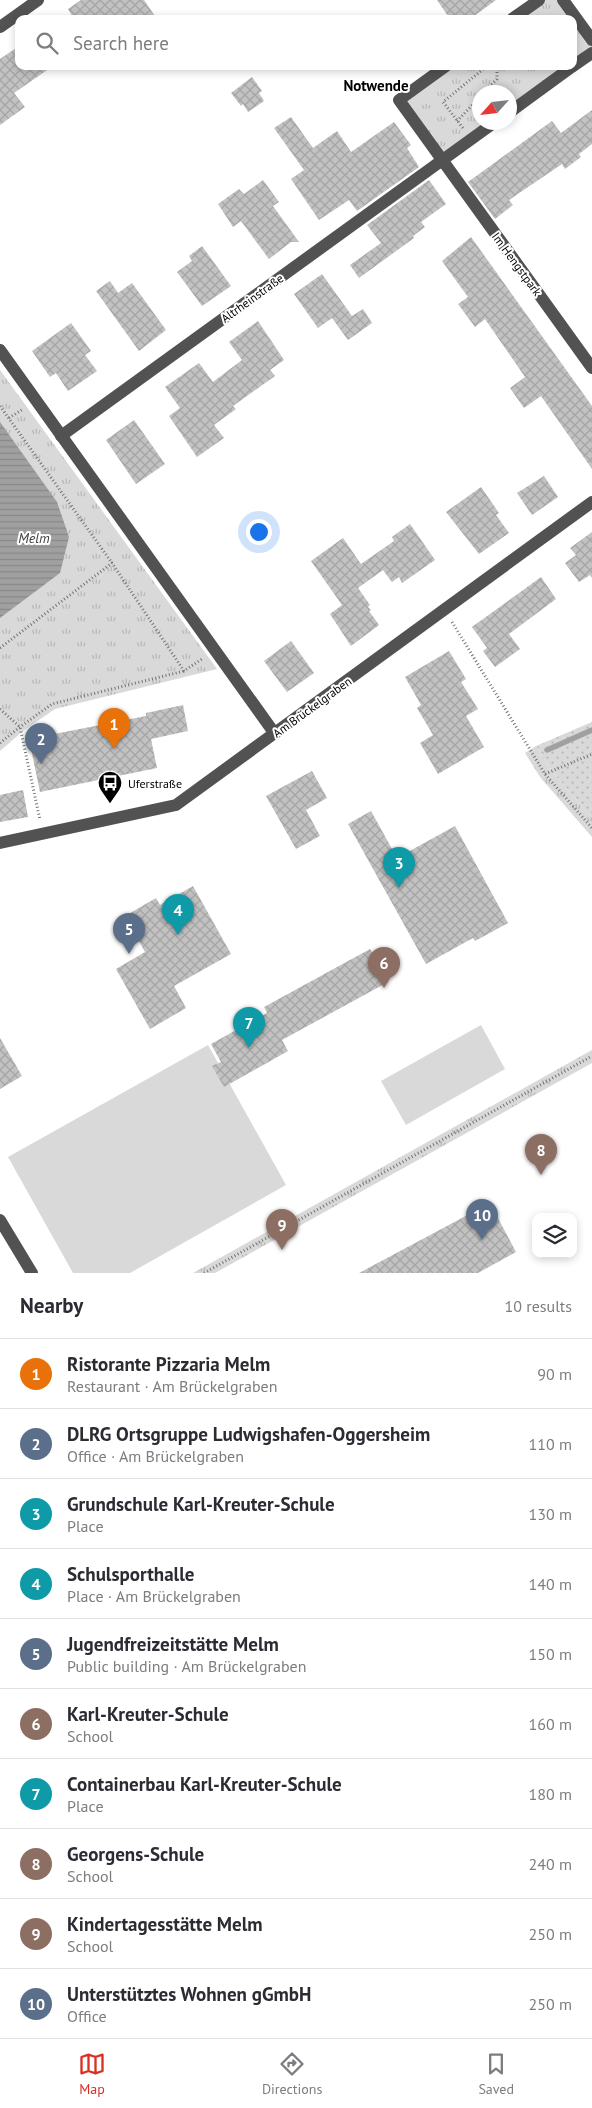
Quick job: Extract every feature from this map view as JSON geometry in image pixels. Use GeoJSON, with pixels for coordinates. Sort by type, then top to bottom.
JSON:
{"type":"FeatureCollection","features":[{"type":"Feature","properties":{"kind":"street"},"geometry":{"type":"LineString","coordinates":[[18,15],[38,0]]}},
{"type":"Feature","properties":{"kind":"street"},"geometry":{"type":"LineString","coordinates":[[518,15],[539,0]]}},
{"type":"Feature","properties":{"kind":"street"},"geometry":{"type":"LineString","coordinates":[[563,0],[574,15]]}},
{"type":"Feature","properties":{"kind":"street"},"geometry":{"type":"LineString","coordinates":[[0,28],[15,17]]}},
{"type":"Feature","properties":{"kind":"street"},"geometry":{"type":"LineString","coordinates":[[577,19],[592,40]]}},
{"type":"Feature","properties":{"kind":"street"},"geometry":{"type":"LineString","coordinates":[[577,63],[592,53]]}},
{"type":"Feature","properties":{"kind":"street"},"geometry":{"type":"LineString","coordinates":[[440,70],[399,100],[442,161]]}},
{"type":"Feature","properties":{"kind":"street"},"geometry":{"type":"LineString","coordinates":[[517,107],[568,70]]}},
{"type":"Feature","properties":{"kind":"street","name":"Altrheinstraße"},"geometry":{"type":"LineString","coordinates":[[62,436],[484,130]]}},
{"type":"Feature","properties":{"kind":"street","name":"Im Hengstpark"},"geometry":{"type":"LineString","coordinates":[[442,161],[592,368]]}},
{"type":"Feature","properties":{"kind":"street"},"geometry":{"type":"LineString","coordinates":[[0,350],[275,734]]}},
{"type":"Feature","properties":{"kind":"street","name":"Am Brückelgraben"},"geometry":{"type":"LineString","coordinates":[[0,842],[176,804],[275,734],[592,502]]}},
{"type":"Feature","properties":{"kind":"street"},"geometry":{"type":"LineString","coordinates":[[0,1220],[32,1273]]}},
{"type":"Feature","properties":{"kind":"path"},"geometry":{"type":"LineString","coordinates":[[472,105],[457,120],[443,102],[482,70]]}},
{"type":"Feature","properties":{"kind":"path"},"geometry":{"type":"LineString","coordinates":[[491,85],[497,79],[497,70]]}},
{"type":"Feature","properties":{"kind":"path"},"geometry":{"type":"LineString","coordinates":[[0,406],[112,564],[184,671]]}},
{"type":"Feature","properties":{"kind":"path"},"geometry":{"type":"LineString","coordinates":[[0,648],[112,564]]}},
{"type":"Feature","properties":{"kind":"path"},"geometry":{"type":"LineString","coordinates":[[444,610],[545,774],[592,828]]}},
{"type":"Feature","properties":{"kind":"path"},"geometry":{"type":"LineString","coordinates":[[0,744],[52,704],[184,671],[215,650]]}},
{"type":"Feature","properties":{"kind":"path"},"geometry":{"type":"LineString","coordinates":[[0,709],[20,727],[43,833]]}},
{"type":"Feature","properties":{"kind":"path"},"geometry":{"type":"LineString","coordinates":[[545,774],[592,754]]}},
{"type":"Feature","properties":{"kind":"path"},"geometry":{"type":"LineString","coordinates":[[204,1273],[592,1056]]}},
{"type":"Feature","properties":{"kind":"green space"},"geometry":{"type":"Polygon","coordinates":[[[539,0],[563,0],[574,15],[518,15],[539,0]]]}},
{"type":"Feature","properties":{"kind":"green space"},"geometry":{"type":"Polygon","coordinates":[[[577,19],[592,40],[592,53],[577,63],[577,19]]]}},
{"type":"Feature","properties":{"kind":"green space"},"geometry":{"type":"Polygon","coordinates":[[[440,70],[568,70],[517,107],[517,85],[472,85],[472,130],[485,130],[442,161],[399,100],[440,70]]]}},
{"type":"Feature","properties":{"kind":"green space"},"geometry":{"type":"Polygon","coordinates":[[[0,370],[217,669],[55,709],[23,731],[0,751],[0,370]]]}},
{"type":"Feature","properties":{"kind":"green space"},"geometry":{"type":"Polygon","coordinates":[[[592,722],[592,818],[550,769],[536,746],[592,722]]]}},
{"type":"Feature","properties":{"kind":"green space"},"geometry":{"type":"Polygon","coordinates":[[[536,746],[550,769],[592,818],[592,837],[540,777],[525,753],[536,746]]]}},
{"type":"Feature","properties":{"kind":"green space"},"geometry":{"type":"Polygon","coordinates":[[[481,1025],[505,1069],[406,1125],[381,1081],[481,1025]]]}},
{"type":"Feature","properties":{"kind":"green space"},"geometry":{"type":"Polygon","coordinates":[[[208,1045],[286,1185],[130,1273],[73,1273],[8,1157],[208,1045]]]}},
{"type":"Feature","properties":{"kind":"green space"},"geometry":{"type":"Polygon","coordinates":[[[592,1050],[592,1063],[215,1273],[193,1273],[592,1050]]]}},
{"type":"Feature","properties":{"kind":"water","name":"Melm"},"geometry":{"type":"Polygon","coordinates":[[[0,422],[57,502],[69,537],[60,573],[0,618],[0,422]]]}},
{"type":"Feature","properties":{"kind":"building"},"geometry":{"type":"Polygon","coordinates":[[[81,0],[144,0],[154,15],[72,15],[68,9],[81,0]]]}},
{"type":"Feature","properties":{"kind":"building"},"geometry":{"type":"Polygon","coordinates":[[[437,0],[496,0],[475,15],[447,15],[437,0]]]}},
{"type":"Feature","properties":{"kind":"building"},"geometry":{"type":"Polygon","coordinates":[[[15,49],[15,70],[47,70],[14,93],[25,107],[0,125],[0,59],[15,49]]]}},
{"type":"Feature","properties":{"kind":"building"},"geometry":{"type":"Polygon","coordinates":[[[252,77],[262,91],[259,93],[264,101],[248,112],[243,104],[241,106],[231,93],[252,77]]]}},
{"type":"Feature","properties":{"kind":"building"},"geometry":{"type":"Polygon","coordinates":[[[592,110],[592,144],[579,154],[581,157],[565,169],[562,164],[509,200],[513,205],[495,219],[468,182],[552,121],[561,133],[592,110]]]}},
{"type":"Feature","properties":{"kind":"building"},"geometry":{"type":"Polygon","coordinates":[[[291,117],[313,148],[337,131],[351,152],[394,122],[411,145],[407,148],[419,167],[357,211],[349,200],[319,220],[291,179],[304,170],[274,128],[291,117]]]}},
{"type":"Feature","properties":{"kind":"building"},"geometry":{"type":"Polygon","coordinates":[[[263,180],[279,202],[273,206],[299,242],[291,242],[269,259],[241,221],[233,227],[218,204],[239,189],[244,194],[263,180]]]}},
{"type":"Feature","properties":{"kind":"building"},"geometry":{"type":"Polygon","coordinates":[[[429,180],[446,204],[421,222],[425,227],[413,236],[414,238],[359,278],[350,265],[381,243],[367,225],[429,180]]]}},
{"type":"Feature","properties":{"kind":"building"},"geometry":{"type":"Polygon","coordinates":[[[471,237],[592,406],[592,469],[541,396],[524,408],[510,388],[525,377],[485,319],[475,327],[458,304],[468,297],[442,261],[471,237]]]}},
{"type":"Feature","properties":{"kind":"building"},"geometry":{"type":"Polygon","coordinates":[[[202,246],[231,286],[202,306],[177,272],[192,261],[189,256],[202,246]]]}},
{"type":"Feature","properties":{"kind":"building"},"geometry":{"type":"Polygon","coordinates":[[[322,274],[352,316],[363,309],[372,323],[348,340],[332,318],[318,328],[294,294],[322,274]]]}},
{"type":"Feature","properties":{"kind":"building"},"geometry":{"type":"Polygon","coordinates":[[[110,281],[118,293],[132,283],[166,330],[139,351],[96,291],[110,281]]]}},
{"type":"Feature","properties":{"kind":"building"},"geometry":{"type":"Polygon","coordinates":[[[258,321],[284,360],[270,370],[275,376],[233,406],[236,409],[214,425],[224,438],[197,457],[169,416],[180,408],[165,387],[199,363],[213,382],[242,360],[229,342],[258,321]]]}},
{"type":"Feature","properties":{"kind":"building"},"geometry":{"type":"Polygon","coordinates":[[[71,323],[91,351],[85,355],[97,371],[68,391],[56,373],[50,377],[32,351],[71,323]]]}},
{"type":"Feature","properties":{"kind":"building"},"geometry":{"type":"Polygon","coordinates":[[[134,420],[165,464],[136,484],[106,440],[134,420]]]}},
{"type":"Feature","properties":{"kind":"building"},"geometry":{"type":"Polygon","coordinates":[[[544,476],[558,497],[532,515],[517,493],[544,476]]]}},
{"type":"Feature","properties":{"kind":"building"},"geometry":{"type":"Polygon","coordinates":[[[481,487],[499,513],[496,515],[509,533],[479,554],[446,512],[481,487]]]}},
{"type":"Feature","properties":{"kind":"building"},"geometry":{"type":"Polygon","coordinates":[[[410,524],[435,560],[402,583],[399,577],[392,582],[383,570],[358,588],[370,605],[368,607],[371,610],[369,611],[379,625],[351,646],[330,614],[342,605],[311,561],[343,538],[361,564],[394,541],[392,537],[410,524]]]}},
{"type":"Feature","properties":{"kind":"building"},"geometry":{"type":"Polygon","coordinates":[[[592,532],[592,578],[590,575],[579,582],[565,563],[576,555],[570,548],[592,532]]]}},
{"type":"Feature","properties":{"kind":"building"},"geometry":{"type":"Polygon","coordinates":[[[541,577],[556,599],[509,634],[520,649],[495,667],[483,651],[487,648],[472,627],[541,577]]]}},
{"type":"Feature","properties":{"kind":"building"},"geometry":{"type":"Polygon","coordinates":[[[291,641],[314,673],[287,692],[264,661],[291,641]]]}},
{"type":"Feature","properties":{"kind":"building"},"geometry":{"type":"Polygon","coordinates":[[[449,651],[466,679],[461,682],[478,709],[466,716],[484,747],[438,774],[420,743],[433,735],[417,708],[421,705],[405,677],[449,651]]]}},
{"type":"Feature","properties":{"kind":"building"},"geometry":{"type":"Polygon","coordinates":[[[183,705],[188,731],[151,739],[157,768],[40,792],[29,739],[146,716],[146,713],[183,705]]]}},
{"type":"Feature","properties":{"kind":"building"},"geometry":{"type":"Polygon","coordinates":[[[312,771],[327,798],[306,810],[320,836],[296,849],[266,796],[312,771]]]}},
{"type":"Feature","properties":{"kind":"building"},"geometry":{"type":"Polygon","coordinates":[[[23,790],[28,817],[0,822],[0,795],[23,790]]]}},
{"type":"Feature","properties":{"kind":"building"},"geometry":{"type":"Polygon","coordinates":[[[371,811],[397,858],[455,826],[508,923],[475,941],[473,938],[426,964],[348,824],[371,811]]]}},
{"type":"Feature","properties":{"kind":"building"},"geometry":{"type":"Polygon","coordinates":[[[193,886],[231,954],[174,986],[186,1008],[150,1029],[116,969],[145,952],[125,916],[156,898],[160,905],[193,886]]]}},
{"type":"Feature","properties":{"kind":"building"},"geometry":{"type":"Polygon","coordinates":[[[370,949],[388,982],[282,1040],[288,1051],[224,1087],[212,1066],[221,1062],[211,1044],[267,1013],[264,1007],[370,949]]]}},
{"type":"Feature","properties":{"kind":"building"},"geometry":{"type":"Polygon","coordinates":[[[0,1038],[22,1076],[0,1089],[0,1038]]]}},
{"type":"Feature","properties":{"kind":"building"},"geometry":{"type":"Polygon","coordinates":[[[490,1203],[516,1252],[478,1273],[359,1273],[490,1203]]]}},
{"type":"Feature","properties":{"kind":"waterway"},"geometry":{"type":"LineString","coordinates":[[547,750],[592,730]]}},
{"type":"Feature","properties":{"kind":"place","name":"Ristorante Pizzaria Melm"},"geometry":{"type":"Point","coordinates":[114,749]}},
{"type":"Feature","properties":{"kind":"place","name":"DLRG Ortsgruppe Ludwigshafen-Oggersheim"},"geometry":{"type":"Point","coordinates":[41,764]}},
{"type":"Feature","properties":{"kind":"place","name":"Uferstraße"},"geometry":{"type":"Point","coordinates":[110,804]}},
{"type":"Feature","properties":{"kind":"place","name":"Grundschule Karl-Kreuter-Schule"},"geometry":{"type":"Point","coordinates":[399,888]}},
{"type":"Feature","properties":{"kind":"place","name":"Schulsporthalle"},"geometry":{"type":"Point","coordinates":[178,935]}},
{"type":"Feature","properties":{"kind":"place","name":"Jugendfreizeitstätte Melm"},"geometry":{"type":"Point","coordinates":[129,954]}},
{"type":"Feature","properties":{"kind":"place","name":"Karl-Kreuter-Schule"},"geometry":{"type":"Point","coordinates":[384,988]}},
{"type":"Feature","properties":{"kind":"place","name":"Containerbau Karl-Kreuter-Schule"},"geometry":{"type":"Point","coordinates":[249,1048]}},
{"type":"Feature","properties":{"kind":"place","name":"Georgens-Schule"},"geometry":{"type":"Point","coordinates":[541,1175]}},
{"type":"Feature","properties":{"kind":"place","name":"Unterstütztes Wohnen gGmbH"},"geometry":{"type":"Point","coordinates":[482,1240]}},
{"type":"Feature","properties":{"kind":"place","name":"Kindertagesstätte Melm"},"geometry":{"type":"Point","coordinates":[282,1250]}},
{"type":"Feature","properties":{"kind":"district","name":"Notwende"},"geometry":{"type":"Point","coordinates":[376,85]}}]}
